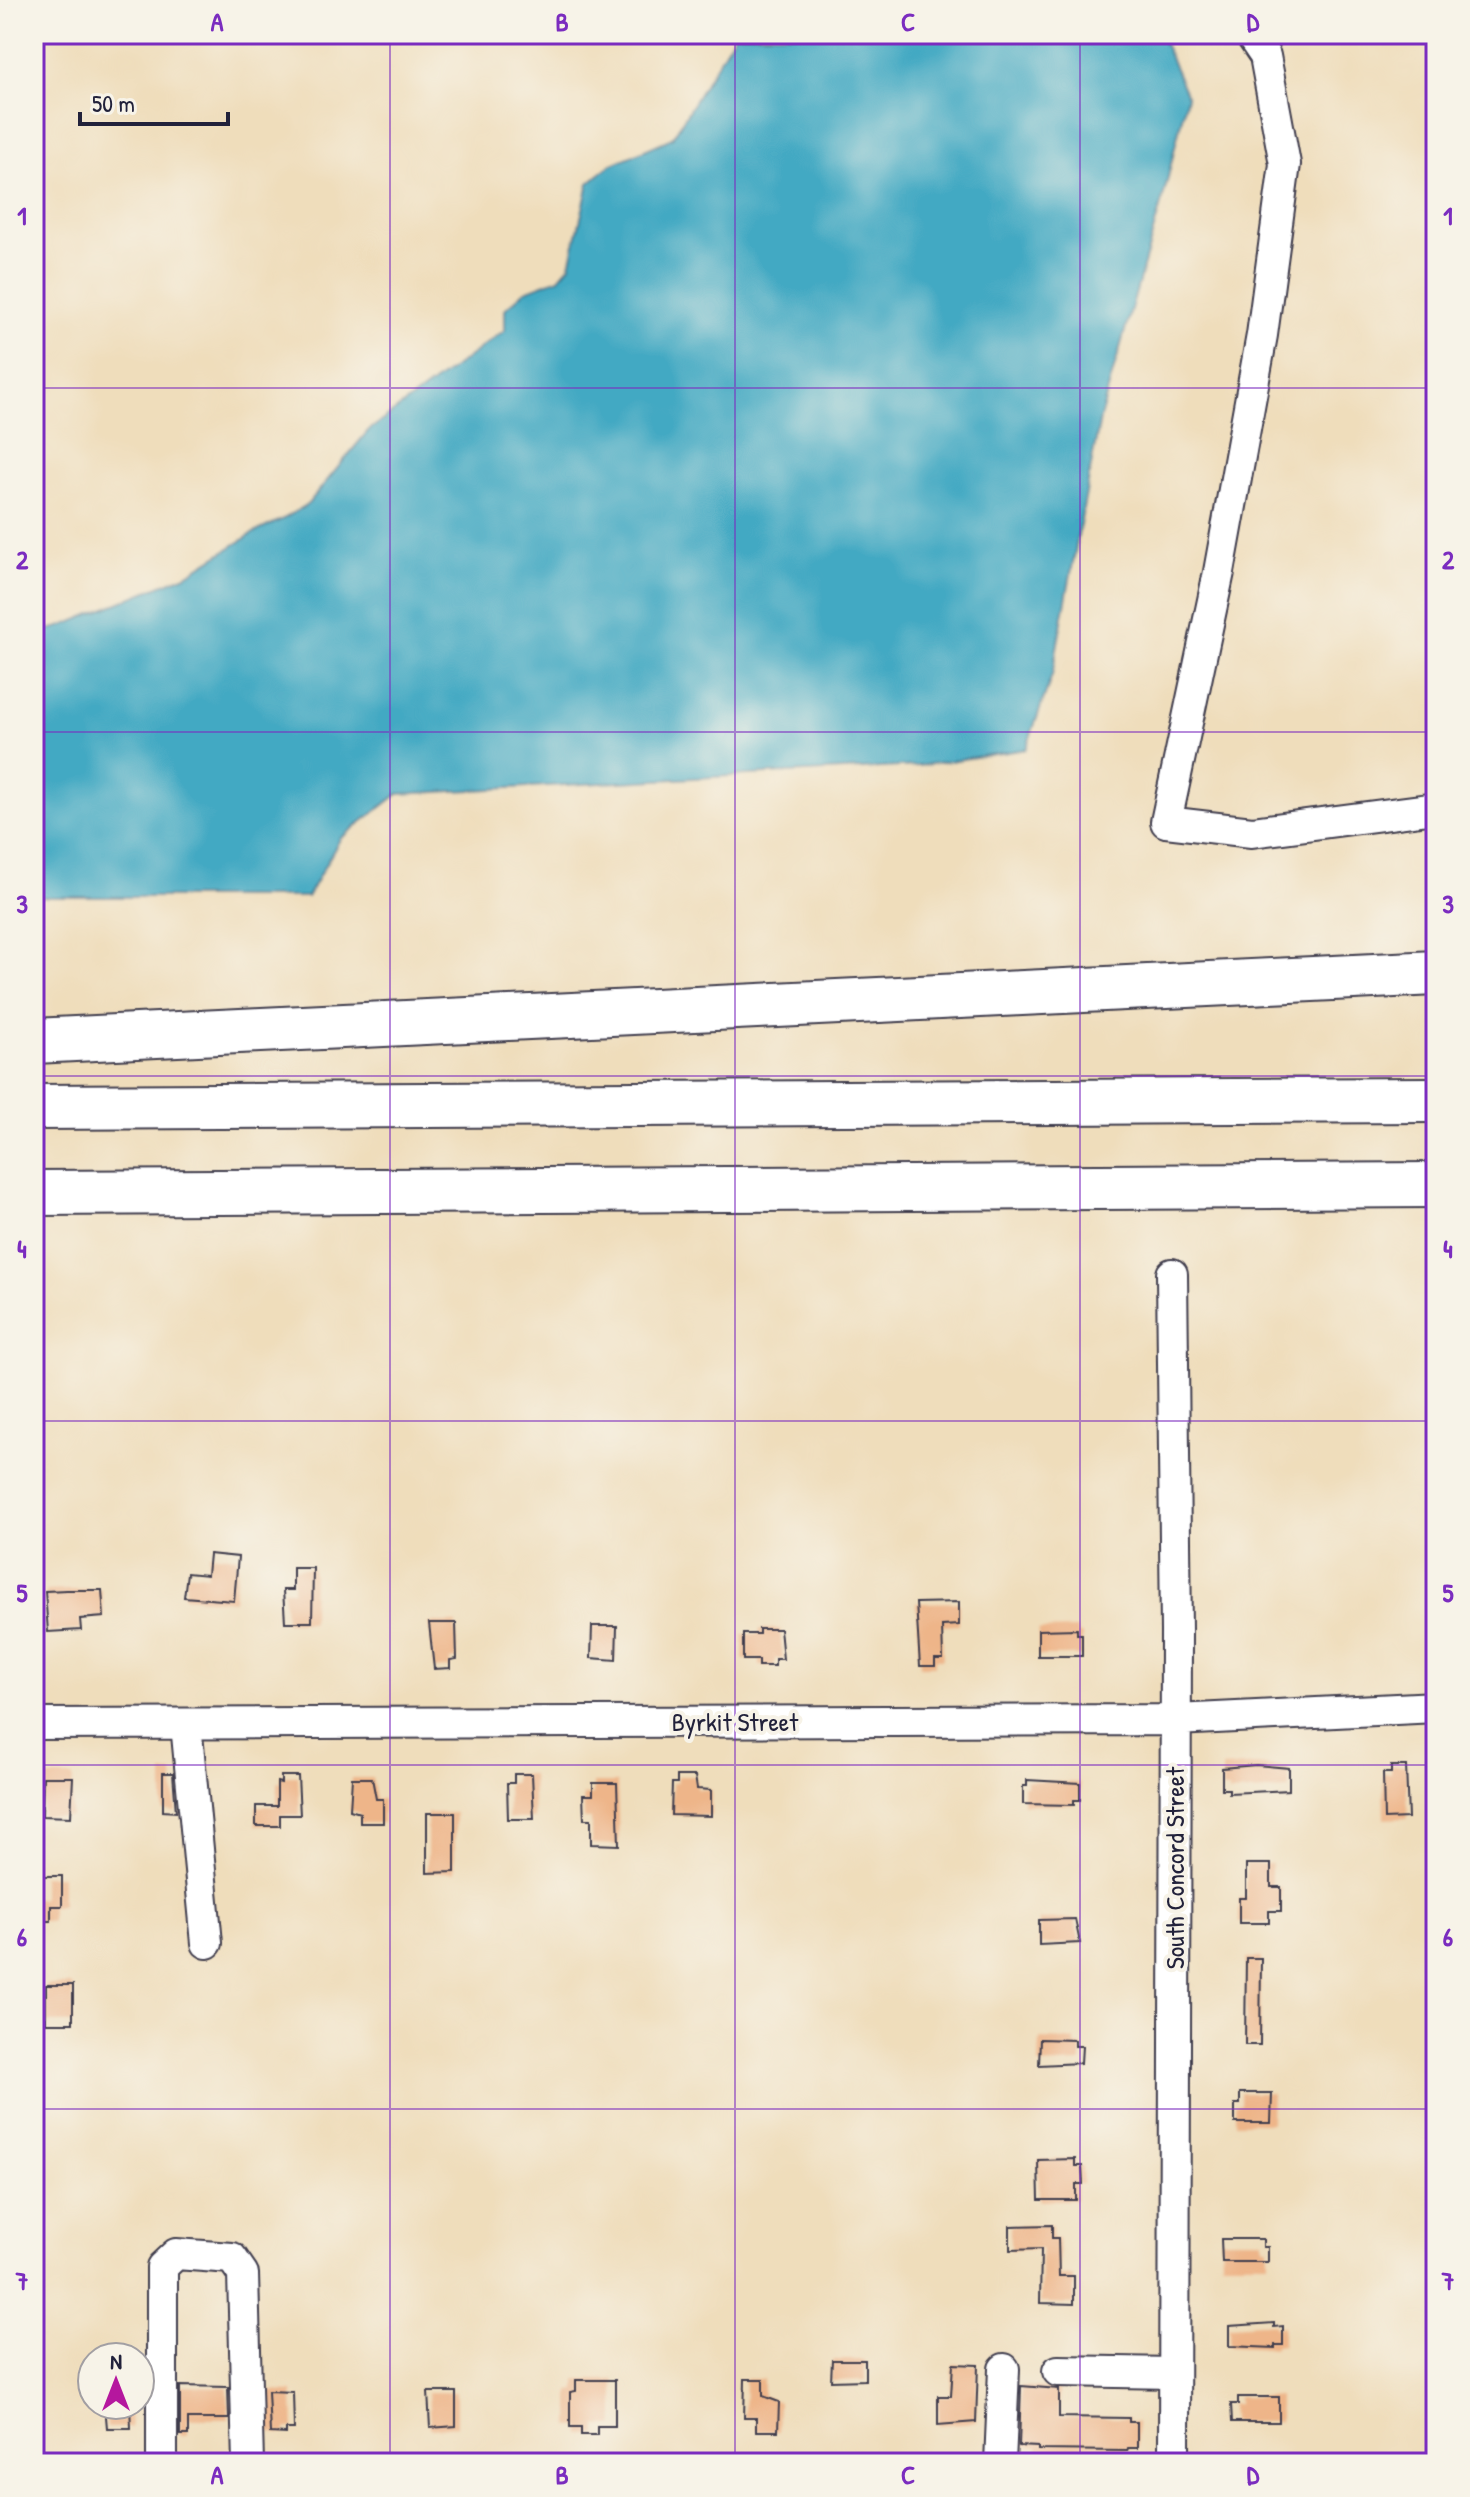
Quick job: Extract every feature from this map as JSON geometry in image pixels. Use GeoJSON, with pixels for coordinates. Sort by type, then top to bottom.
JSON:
{"type":"FeatureCollection","features":[{"type":"Feature","properties":{"kind":"highway"},"geometry":{"type":"LineString","coordinates":[[34,1041],[1436,973]]}},
{"type":"Feature","properties":{"kind":"highway"},"geometry":{"type":"LineString","coordinates":[[1276,1102],[1436,1090]]}},
{"type":"Feature","properties":{"kind":"highway"},"geometry":{"type":"LineString","coordinates":[[34,1107],[1436,1100]]}},
{"type":"Feature","properties":{"kind":"highway"},"geometry":{"type":"LineString","coordinates":[[34,1193],[1436,1185]]}},
{"type":"Feature","properties":{"kind":"highway"},"geometry":{"type":"LineString","coordinates":[[783,1187],[1436,1214]]}},
{"type":"Feature","properties":{"kind":"street"},"geometry":{"type":"LineString","coordinates":[[1250,34],[1265,56],[1285,164],[1262,335],[1219,572],[1166,822],[1252,832],[1436,808]]}},
{"type":"Feature","properties":{"kind":"street","name":"South Concord Street"},"geometry":{"type":"LineString","coordinates":[[1172,1274],[1176,1720],[1174,2463]]}},
{"type":"Feature","properties":{"kind":"street","name":"Byrkit Street"},"geometry":{"type":"LineString","coordinates":[[34,1724],[1176,1720],[1436,1707]]}},
{"type":"Feature","properties":{"kind":"street"},"geometry":{"type":"LineString","coordinates":[[186,1724],[207,1943]]}},
{"type":"Feature","properties":{"kind":"street"},"geometry":{"type":"LineString","coordinates":[[162,2463],[162,2267],[176,2254],[232,2258],[243,2274],[248,2463]]}},
{"type":"Feature","properties":{"kind":"street"},"geometry":{"type":"LineString","coordinates":[[1000,2463],[1004,2369]]}},
{"type":"Feature","properties":{"kind":"street"},"geometry":{"type":"LineString","coordinates":[[1058,2371],[1174,2373]]}},
{"type":"Feature","properties":{"kind":"water"},"geometry":{"type":"Polygon","coordinates":[[[735,34],[1160,34],[1187,96],[1164,194],[1100,418],[1052,675],[1026,749],[918,766],[398,794],[340,839],[307,897],[34,897],[34,633],[60,627],[186,575],[308,504],[368,431],[505,330],[505,309],[525,291],[559,278],[570,265],[589,183],[610,165],[672,138],[735,34]]]}},
{"type":"Feature","properties":{"kind":"building"},"geometry":{"type":"Polygon","coordinates":[[[209,1554],[238,1557],[234,1601],[184,1597],[187,1573],[207,1575],[209,1554]]]}},
{"type":"Feature","properties":{"kind":"building"},"geometry":{"type":"Polygon","coordinates":[[[293,1568],[313,1568],[312,1622],[285,1622],[283,1590],[293,1590],[293,1568]]]}},
{"type":"Feature","properties":{"kind":"building"},"geometry":{"type":"Polygon","coordinates":[[[102,1590],[104,1617],[80,1619],[81,1630],[48,1632],[45,1591],[102,1590]]]}},
{"type":"Feature","properties":{"kind":"building"},"geometry":{"type":"Polygon","coordinates":[[[959,1602],[959,1625],[942,1626],[943,1659],[935,1659],[935,1666],[920,1666],[916,1603],[959,1602]]]}},
{"type":"Feature","properties":{"kind":"building"},"geometry":{"type":"Polygon","coordinates":[[[429,1623],[456,1623],[457,1659],[450,1660],[450,1668],[434,1669],[429,1623]]]}},
{"type":"Feature","properties":{"kind":"building"},"geometry":{"type":"Polygon","coordinates":[[[592,1626],[617,1626],[616,1660],[591,1658],[592,1626]]]}},
{"type":"Feature","properties":{"kind":"building"},"geometry":{"type":"Polygon","coordinates":[[[759,1629],[780,1629],[783,1659],[775,1659],[775,1666],[759,1666],[759,1660],[743,1660],[743,1634],[759,1634],[759,1629]]]}},
{"type":"Feature","properties":{"kind":"building"},"geometry":{"type":"Polygon","coordinates":[[[1077,1629],[1077,1634],[1082,1634],[1082,1656],[1038,1656],[1038,1630],[1077,1629]]]}},
{"type":"Feature","properties":{"kind":"building"},"geometry":{"type":"Polygon","coordinates":[[[1256,1765],[1289,1768],[1289,1790],[1229,1793],[1229,1789],[1222,1789],[1222,1768],[1256,1765]]]}},
{"type":"Feature","properties":{"kind":"building"},"geometry":{"type":"Polygon","coordinates":[[[1391,1766],[1406,1766],[1408,1818],[1384,1819],[1383,1773],[1391,1773],[1391,1766]]]}},
{"type":"Feature","properties":{"kind":"building"},"geometry":{"type":"Polygon","coordinates":[[[163,1773],[173,1773],[176,1812],[163,1811],[163,1773]]]}},
{"type":"Feature","properties":{"kind":"building"},"geometry":{"type":"Polygon","coordinates":[[[514,1774],[532,1774],[534,1819],[508,1819],[507,1783],[514,1783],[514,1774]]]}},
{"type":"Feature","properties":{"kind":"building"},"geometry":{"type":"Polygon","coordinates":[[[281,1776],[298,1776],[300,1815],[280,1815],[280,1826],[256,1826],[256,1806],[277,1806],[277,1782],[281,1783],[281,1776]]]}},
{"type":"Feature","properties":{"kind":"building"},"geometry":{"type":"Polygon","coordinates":[[[677,1776],[695,1776],[697,1789],[711,1790],[711,1816],[671,1815],[672,1783],[677,1783],[677,1776]]]}},
{"type":"Feature","properties":{"kind":"building"},"geometry":{"type":"Polygon","coordinates":[[[43,1777],[73,1777],[71,1817],[42,1816],[43,1777]]]}},
{"type":"Feature","properties":{"kind":"building"},"geometry":{"type":"Polygon","coordinates":[[[352,1778],[372,1778],[376,1799],[383,1799],[383,1823],[360,1823],[360,1813],[350,1810],[352,1778]]]}},
{"type":"Feature","properties":{"kind":"building"},"geometry":{"type":"Polygon","coordinates":[[[1027,1780],[1080,1783],[1080,1800],[1074,1800],[1074,1805],[1023,1804],[1023,1786],[1027,1786],[1027,1780]]]}},
{"type":"Feature","properties":{"kind":"building"},"geometry":{"type":"Polygon","coordinates":[[[593,1783],[617,1783],[619,1845],[591,1844],[591,1819],[584,1819],[583,1795],[593,1795],[593,1783]]]}},
{"type":"Feature","properties":{"kind":"building"},"geometry":{"type":"Polygon","coordinates":[[[427,1813],[455,1813],[455,1872],[427,1873],[427,1813]]]}},
{"type":"Feature","properties":{"kind":"building"},"geometry":{"type":"Polygon","coordinates":[[[1246,1864],[1271,1864],[1271,1887],[1281,1887],[1281,1911],[1269,1911],[1269,1923],[1239,1923],[1239,1898],[1246,1898],[1246,1864]]]}},
{"type":"Feature","properties":{"kind":"building"},"geometry":{"type":"Polygon","coordinates":[[[42,1876],[62,1876],[62,1906],[51,1906],[51,1921],[34,1921],[34,1898],[42,1899],[42,1876]]]}},
{"type":"Feature","properties":{"kind":"building"},"geometry":{"type":"Polygon","coordinates":[[[1075,1919],[1080,1943],[1039,1945],[1039,1920],[1075,1919]]]}},
{"type":"Feature","properties":{"kind":"building"},"geometry":{"type":"Polygon","coordinates":[[[1246,1958],[1261,1958],[1260,2045],[1245,2045],[1246,1958]]]}},
{"type":"Feature","properties":{"kind":"building"},"geometry":{"type":"Polygon","coordinates":[[[46,1985],[73,1985],[73,2023],[46,2023],[46,1985]]]}},
{"type":"Feature","properties":{"kind":"building"},"geometry":{"type":"Polygon","coordinates":[[[1040,2039],[1075,2040],[1075,2046],[1082,2046],[1081,2063],[1039,2065],[1040,2039]]]}},
{"type":"Feature","properties":{"kind":"building"},"geometry":{"type":"Polygon","coordinates":[[[1240,2093],[1272,2093],[1271,2123],[1235,2123],[1235,2104],[1240,2104],[1240,2093]]]}},
{"type":"Feature","properties":{"kind":"building"},"geometry":{"type":"Polygon","coordinates":[[[1075,2159],[1075,2166],[1082,2166],[1083,2184],[1076,2184],[1076,2200],[1039,2200],[1038,2160],[1075,2159]]]}},
{"type":"Feature","properties":{"kind":"building"},"geometry":{"type":"Polygon","coordinates":[[[1052,2225],[1052,2238],[1058,2238],[1059,2276],[1074,2276],[1074,2304],[1040,2303],[1041,2249],[1010,2250],[1010,2226],[1052,2225]]]}},
{"type":"Feature","properties":{"kind":"building"},"geometry":{"type":"Polygon","coordinates":[[[1221,2239],[1263,2239],[1263,2247],[1268,2247],[1268,2262],[1222,2262],[1221,2239]]]}},
{"type":"Feature","properties":{"kind":"building"},"geometry":{"type":"Polygon","coordinates":[[[1274,2323],[1274,2327],[1283,2326],[1283,2345],[1275,2345],[1275,2348],[1229,2346],[1229,2326],[1274,2323]]]}},
{"type":"Feature","properties":{"kind":"building"},"geometry":{"type":"Polygon","coordinates":[[[832,2360],[865,2360],[865,2380],[831,2381],[832,2360]]]}},
{"type":"Feature","properties":{"kind":"building"},"geometry":{"type":"Polygon","coordinates":[[[953,2364],[978,2365],[976,2422],[938,2425],[938,2396],[951,2396],[953,2364]]]}},
{"type":"Feature","properties":{"kind":"building"},"geometry":{"type":"Polygon","coordinates":[[[745,2379],[763,2379],[763,2396],[779,2402],[778,2431],[756,2431],[756,2418],[744,2418],[745,2379]]]}},
{"type":"Feature","properties":{"kind":"building"},"geometry":{"type":"Polygon","coordinates":[[[576,2380],[615,2380],[615,2426],[597,2426],[597,2435],[581,2435],[581,2427],[570,2427],[570,2392],[576,2391],[576,2380]]]}},
{"type":"Feature","properties":{"kind":"building"},"geometry":{"type":"Polygon","coordinates":[[[180,2386],[228,2387],[229,2419],[188,2419],[188,2435],[180,2435],[180,2386]]]}},
{"type":"Feature","properties":{"kind":"building"},"geometry":{"type":"Polygon","coordinates":[[[1021,2386],[1059,2389],[1059,2417],[1129,2418],[1129,2422],[1137,2422],[1137,2448],[1128,2448],[1127,2451],[1038,2450],[1038,2447],[1019,2446],[1021,2386]]]}},
{"type":"Feature","properties":{"kind":"building"},"geometry":{"type":"Polygon","coordinates":[[[268,2391],[293,2392],[294,2429],[286,2429],[286,2434],[270,2433],[268,2391]]]}},
{"type":"Feature","properties":{"kind":"building"},"geometry":{"type":"Polygon","coordinates":[[[428,2392],[456,2392],[456,2426],[430,2428],[428,2392]]]}},
{"type":"Feature","properties":{"kind":"building"},"geometry":{"type":"Polygon","coordinates":[[[1238,2397],[1279,2397],[1279,2422],[1232,2422],[1231,2404],[1238,2404],[1238,2397]]]}},
{"type":"Feature","properties":{"kind":"building"},"geometry":{"type":"Polygon","coordinates":[[[106,2421],[131,2421],[131,2428],[107,2428],[106,2421]]]}}]}
